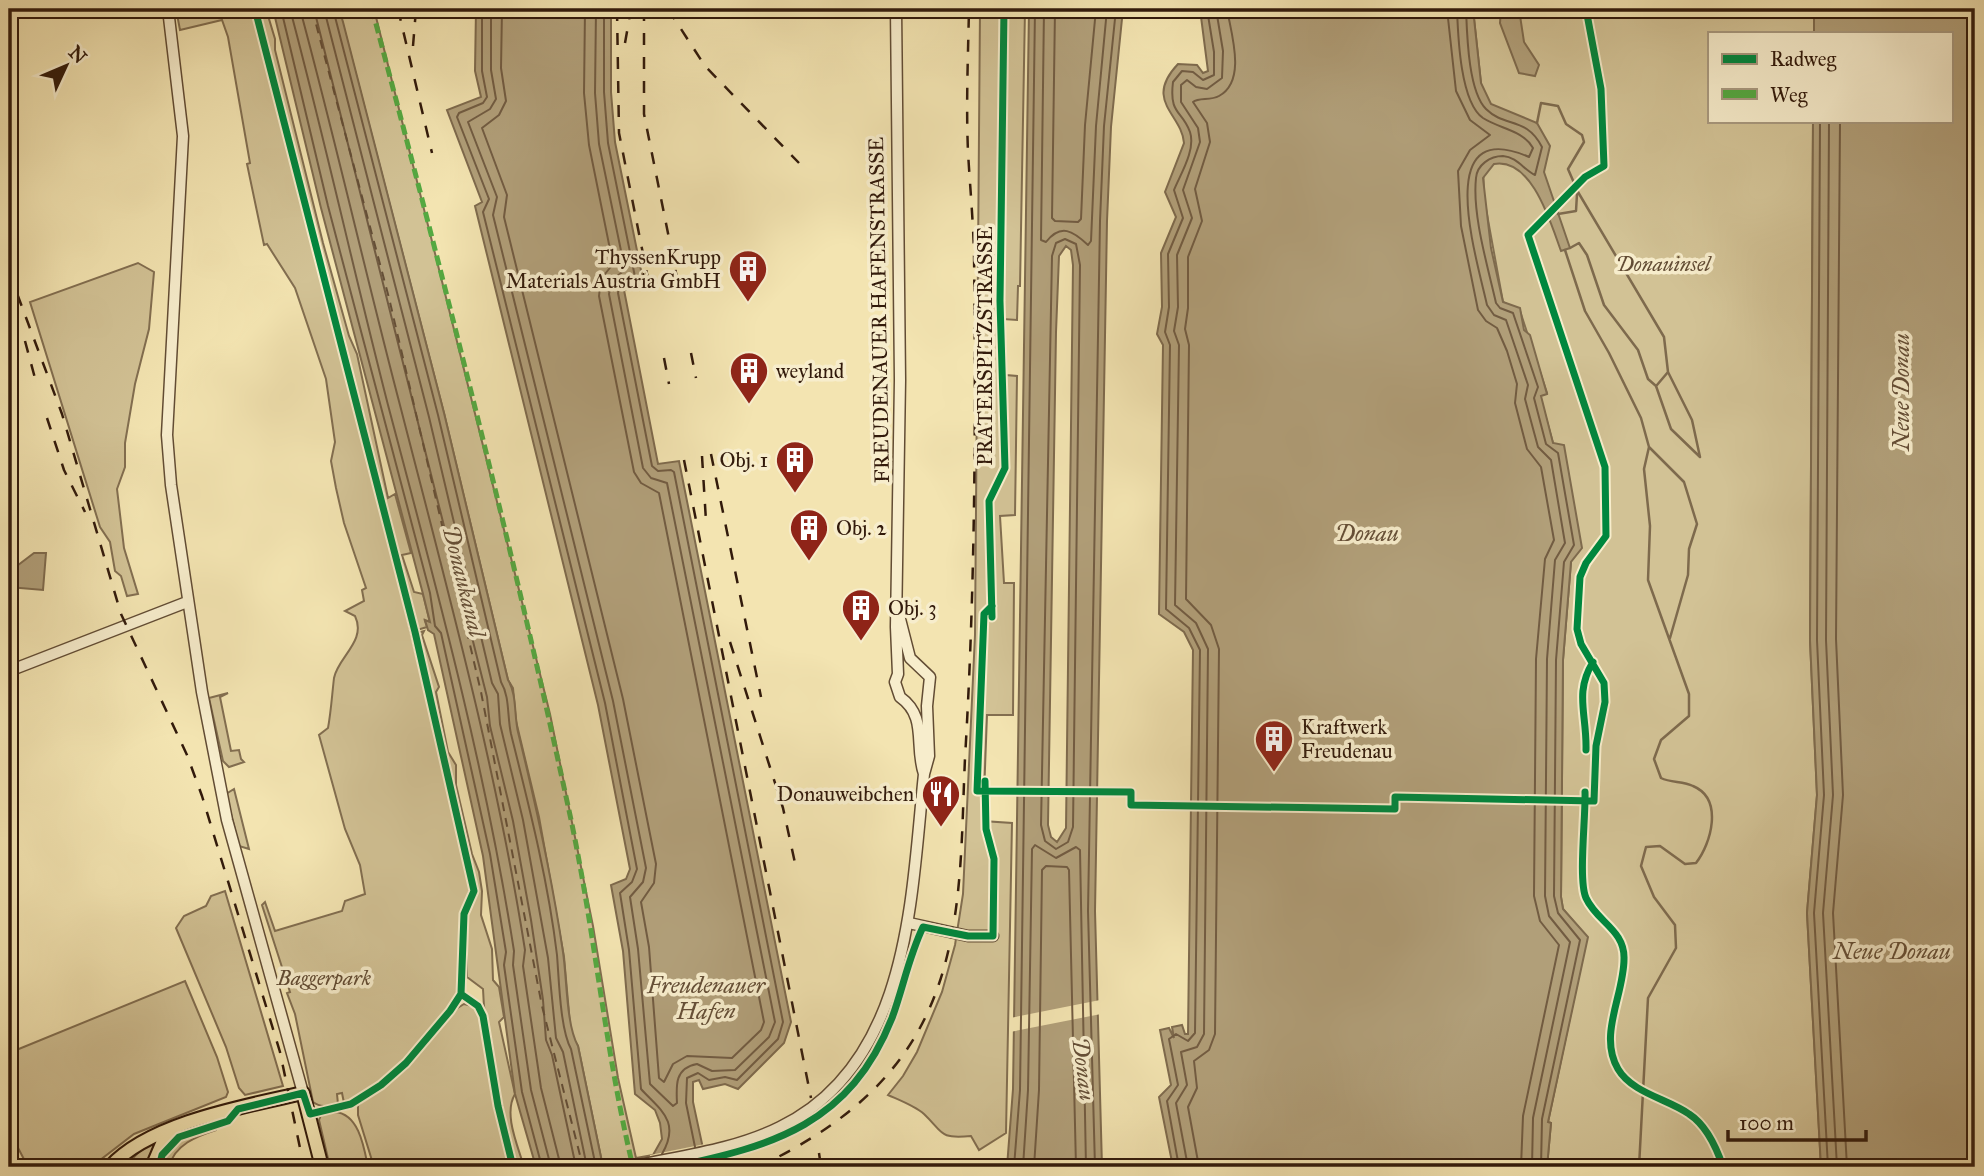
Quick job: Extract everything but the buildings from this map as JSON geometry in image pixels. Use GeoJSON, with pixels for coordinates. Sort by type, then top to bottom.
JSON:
{"type":"FeatureCollection","features":[{"type":"Feature","properties":{"kind":"main road"},"geometry":{"type":"LineString","coordinates":[[110,1167],[141,1140],[303,1093],[322,1167]]}},
{"type":"Feature","properties":{"kind":"main road"},"geometry":{"type":"LineString","coordinates":[[152,1167],[164,1139],[175,1128]]}},
{"type":"Feature","properties":{"kind":"street"},"geometry":{"type":"LineString","coordinates":[[168,9],[183,136],[167,435],[187,602],[229,828],[303,1093]]}},
{"type":"Feature","properties":{"kind":"street","name":"FREUDENAUER HAFENSTRASSE"},"geometry":{"type":"LineString","coordinates":[[896,9],[900,380],[897,691],[909,702],[920,728],[918,758],[924,774]]}},
{"type":"Feature","properties":{"kind":"street"},"geometry":{"type":"LineString","coordinates":[[9,671],[187,602]]}},
{"type":"Feature","properties":{"kind":"street","name":"FREUDENAUER HAFENSTRASSE"},"geometry":{"type":"LineString","coordinates":[[631,1167],[758,1137],[792,1121],[818,1104],[855,1064],[883,1012],[909,923],[924,774],[929,756],[930,677],[910,658],[898,611]]}},
{"type":"Feature","properties":{"kind":"street"},"geometry":{"type":"LineString","coordinates":[[898,674],[910,666],[919,667]]}},
{"type":"Feature","properties":{"kind":"street"},"geometry":{"type":"LineString","coordinates":[[909,702],[918,702],[928,695]]}},
{"type":"Feature","properties":{"kind":"street"},"geometry":{"type":"LineString","coordinates":[[909,923],[968,936],[993,936]]}},
{"type":"Feature","properties":{"kind":"green space","name":"Baggerpark"},"geometry":{"type":"Polygon","coordinates":[[[176,9],[253,9],[374,478],[469,877],[462,918],[461,980],[456,998],[448,1011],[424,1041],[377,1083],[344,1103],[342,1093],[337,1094],[338,1104],[328,1106],[313,1102],[295,1014],[287,993],[290,992],[262,905],[265,902],[275,931],[342,911],[345,901],[365,894],[360,865],[345,829],[319,735],[328,728],[334,678],[357,633],[355,616],[345,611],[364,601],[362,590],[366,588],[344,523],[336,488],[331,461],[335,442],[326,379],[295,288],[267,244],[264,245],[247,164],[250,163],[228,37],[222,20],[180,30],[176,9]]]}},
{"type":"Feature","properties":{"kind":"green space"},"geometry":{"type":"Polygon","coordinates":[[[257,9],[266,9],[275,39],[275,50],[323,243],[349,336],[357,354],[388,498],[395,494],[411,553],[402,555],[414,592],[423,594],[430,623],[425,621],[427,627],[417,630],[257,9]]]}},
{"type":"Feature","properties":{"kind":"green space"},"geometry":{"type":"Polygon","coordinates":[[[339,9],[374,9],[550,714],[593,926],[618,1078],[636,1158],[653,1155],[652,1167],[603,1167],[578,1046],[571,1035],[564,957],[539,817],[516,721],[513,688],[508,680],[444,413],[339,9]]]}},
{"type":"Feature","properties":{"kind":"green space"},"geometry":{"type":"Polygon","coordinates":[[[980,9],[1025,9],[1020,286],[1017,320],[1003,319],[1006,375],[1017,376],[1015,515],[1000,516],[1004,583],[1014,583],[1013,715],[987,715],[983,821],[1012,823],[1006,1133],[979,1150],[971,1136],[947,1135],[920,1111],[888,1095],[917,1052],[942,992],[955,945],[963,894],[975,635],[980,9]]]}},
{"type":"Feature","properties":{"kind":"green space","name":"Donauinsel"},"geometry":{"type":"Polygon","coordinates":[[[1473,9],[1814,9],[1814,32],[1708,32],[1708,122],[1813,122],[1810,640],[1817,795],[1807,913],[1821,1167],[1547,1167],[1551,1123],[1548,1122],[1587,937],[1563,909],[1561,897],[1563,660],[1571,562],[1553,443],[1540,396],[1547,393],[1520,311],[1503,302],[1484,198],[1481,83],[1473,9]]]}},
{"type":"Feature","properties":{"kind":"green space"},"geometry":{"type":"Polygon","coordinates":[[[138,263],[154,272],[149,329],[135,384],[125,443],[125,467],[117,489],[124,548],[138,594],[127,596],[121,576],[115,571],[110,542],[100,527],[30,302],[138,263]]]}},
{"type":"Feature","properties":{"kind":"green space"},"geometry":{"type":"Polygon","coordinates":[[[424,631],[422,635],[439,687],[436,692],[448,752],[456,765],[456,785],[472,854],[479,872],[482,891],[481,915],[492,949],[493,980],[499,987],[504,1017],[499,1022],[515,1094],[510,1111],[511,1120],[524,1167],[517,1167],[500,1100],[487,1033],[483,989],[467,977],[467,914],[475,888],[417,633],[424,631]]]}},
{"type":"Feature","properties":{"kind":"green space"},"geometry":{"type":"Polygon","coordinates":[[[228,693],[220,697],[231,751],[239,750],[244,762],[229,767],[223,761],[209,698],[228,693]]]}},
{"type":"Feature","properties":{"kind":"green space"},"geometry":{"type":"Polygon","coordinates":[[[234,789],[249,849],[239,846],[226,794],[234,789]]]}},
{"type":"Feature","properties":{"kind":"green space"},"geometry":{"type":"Polygon","coordinates":[[[225,891],[283,1086],[245,1095],[239,1088],[226,1047],[176,928],[184,916],[206,906],[211,896],[225,891]]]}},
{"type":"Feature","properties":{"kind":"green space"},"geometry":{"type":"Polygon","coordinates":[[[185,981],[217,1057],[228,1092],[226,1097],[134,1134],[91,1167],[28,1167],[16,1144],[9,1146],[9,1053],[185,981]]]}},
{"type":"Feature","properties":{"kind":"green space"},"geometry":{"type":"Polygon","coordinates":[[[464,1004],[472,1006],[479,1013],[491,1086],[511,1167],[374,1167],[358,1115],[358,1105],[406,1069],[456,1009],[464,1004]]]}},
{"type":"Feature","properties":{"kind":"green space"},"geometry":{"type":"Polygon","coordinates":[[[335,1112],[343,1114],[355,1125],[368,1167],[330,1167],[319,1120],[321,1115],[335,1112]]]}},
{"type":"Feature","properties":{"kind":"green space"},"geometry":{"type":"Polygon","coordinates":[[[217,1125],[216,1130],[181,1147],[169,1167],[160,1167],[168,1149],[174,1143],[198,1130],[217,1125]]]}},
{"type":"Feature","properties":{"kind":"green space"},"geometry":{"type":"Polygon","coordinates":[[[160,1137],[146,1167],[124,1167],[145,1146],[160,1137]]]}},
{"type":"Feature","properties":{"kind":"water","name":"Donaukanal"},"geometry":{"type":"Polygon","coordinates":[[[273,9],[339,9],[343,22],[513,692],[518,732],[554,897],[571,1026],[578,1046],[603,1167],[536,1167],[515,1094],[483,856],[434,634],[428,630],[425,620],[430,622],[321,208],[273,9]]]}},
{"type":"Feature","properties":{"kind":"water","name":"Freudenauer Hafen"},"geometry":{"type":"Polygon","coordinates":[[[476,9],[611,9],[611,92],[615,142],[644,285],[624,290],[658,464],[679,461],[791,1022],[784,1043],[738,1089],[725,1084],[703,1089],[699,1080],[693,1082],[693,1102],[707,1167],[652,1167],[653,1155],[662,1139],[660,1123],[655,1110],[635,1094],[623,951],[611,885],[626,879],[630,869],[598,705],[475,206],[482,202],[447,110],[481,97],[475,71],[476,9]]]}},
{"type":"Feature","properties":{"kind":"water","name":"Donau"},"geometry":{"type":"Polygon","coordinates":[[[1029,9],[1123,9],[1111,127],[1107,221],[1095,911],[1102,1167],[1007,1167],[1013,1089],[1029,9]],[[1066,246],[1059,256],[1056,332],[1048,825],[1051,837],[1057,842],[1066,828],[1073,265],[1071,250],[1066,246]]]}},
{"type":"Feature","properties":{"kind":"water","name":"Donau"},"geometry":{"type":"Polygon","coordinates":[[[1200,9],[1473,9],[1481,83],[1491,104],[1537,123],[1550,146],[1544,172],[1570,248],[1561,251],[1538,195],[1519,171],[1507,165],[1494,164],[1483,178],[1491,248],[1503,302],[1520,308],[1524,330],[1530,335],[1547,394],[1541,396],[1553,443],[1564,445],[1582,548],[1571,562],[1563,660],[1561,897],[1563,909],[1588,937],[1548,1122],[1551,1123],[1547,1167],[1173,1167],[1159,1097],[1171,1085],[1160,1030],[1169,1028],[1174,1038],[1172,1027],[1182,1025],[1185,1034],[1188,1034],[1193,650],[1184,632],[1159,614],[1163,345],[1157,334],[1162,307],[1161,253],[1176,217],[1165,192],[1184,143],[1182,133],[1164,98],[1164,88],[1178,64],[1197,65],[1203,73],[1208,71],[1200,9]]]}},
{"type":"Feature","properties":{"kind":"water"},"geometry":{"type":"Polygon","coordinates":[[[1501,9],[1519,9],[1524,42],[1539,65],[1535,76],[1519,73],[1500,23],[1501,9]]]}},
{"type":"Feature","properties":{"kind":"water","name":"Neue Donau"},"geometry":{"type":"Polygon","coordinates":[[[1814,9],[1975,9],[1975,1167],[1821,1167],[1807,913],[1817,795],[1810,640],[1813,122],[1952,122],[1952,32],[1814,32],[1814,9]]]}},
{"type":"Feature","properties":{"kind":"water"},"geometry":{"type":"Polygon","coordinates":[[[34,553],[46,553],[43,590],[9,587],[9,572],[34,553]]]}},
{"type":"Feature","properties":{"kind":"pier"},"geometry":{"type":"Polygon","coordinates":[[[1100,1000],[1101,1014],[1010,1032],[1010,1018],[1100,1000]]]}},
{"type":"Feature","properties":{"kind":"pier"},"geometry":{"type":"Polygon","coordinates":[[[705,1144],[710,1165],[648,1167],[650,1155],[705,1144]]]}},
{"type":"Feature","properties":{"kind":"waterway"},"geometry":{"type":"LineString","coordinates":[[1537,123],[1541,103],[1558,106],[1566,124],[1582,135],[1584,142],[1568,169],[1578,192],[1664,337],[1668,372],[1692,420],[1700,457],[1671,429],[1656,386],[1648,379],[1638,350],[1604,305],[1587,255],[1579,243],[1570,248]]}},
{"type":"Feature","properties":{"kind":"waterway"},"geometry":{"type":"LineString","coordinates":[[1558,214],[1576,211],[1577,194]]}},
{"type":"Feature","properties":{"kind":"waterway"},"geometry":{"type":"LineString","coordinates":[[1565,250],[1585,311],[1641,418],[1649,447],[1684,482],[1697,524],[1689,549],[1688,575],[1670,638]]}},
{"type":"Feature","properties":{"kind":"waterway"},"geometry":{"type":"LineString","coordinates":[[1657,385],[1668,372]]}},
{"type":"Feature","properties":{"kind":"waterway"},"geometry":{"type":"LineString","coordinates":[[1639,1167],[1648,998],[1676,948],[1675,925],[1654,897],[1641,866],[1646,847],[1660,846],[1685,864],[1696,863],[1706,845],[1712,822],[1712,811],[1703,792],[1689,784],[1661,778],[1654,759],[1661,740],[1689,716],[1689,694],[1648,580],[1650,526],[1644,469],[1649,447]]}},
{"type":"Feature","properties":{"kind":"ferry route"},"geometry":{"type":"LineString","coordinates":[[312,9],[389,298],[481,692],[542,1006],[583,1167]]}},
{"type":"Feature","properties":{"kind":"railway"},"geometry":{"type":"LineString","coordinates":[[398,9],[432,153]]}},
{"type":"Feature","properties":{"kind":"railway"},"geometry":{"type":"LineString","coordinates":[[413,46],[416,9]]}},
{"type":"Feature","properties":{"kind":"railway"},"geometry":{"type":"LineString","coordinates":[[617,9],[619,133],[649,284]]}},
{"type":"Feature","properties":{"kind":"railway"},"geometry":{"type":"LineString","coordinates":[[625,43],[631,9]]}},
{"type":"Feature","properties":{"kind":"railway"},"geometry":{"type":"LineString","coordinates":[[644,9],[644,114],[677,278]]}},
{"type":"Feature","properties":{"kind":"railway"},"geometry":{"type":"LineString","coordinates":[[668,9],[705,66],[799,163]]}},
{"type":"Feature","properties":{"kind":"railway"},"geometry":{"type":"LineString","coordinates":[[758,1167],[833,1124],[856,1106],[895,1066],[926,1016],[948,954],[954,922],[963,823],[974,505],[974,252],[967,117],[969,9]]}},
{"type":"Feature","properties":{"kind":"railway"},"geometry":{"type":"LineString","coordinates":[[9,272],[62,414],[121,614],[187,755],[202,796],[280,1052],[304,1167]]}},
{"type":"Feature","properties":{"kind":"railway"},"geometry":{"type":"LineString","coordinates":[[25,341],[36,382]]}},
{"type":"Feature","properties":{"kind":"railway"},"geometry":{"type":"LineString","coordinates":[[691,353],[696,378]]}},
{"type":"Feature","properties":{"kind":"railway"},"geometry":{"type":"LineString","coordinates":[[664,358],[669,384]]}},
{"type":"Feature","properties":{"kind":"railway"},"geometry":{"type":"LineString","coordinates":[[47,418],[64,470],[85,512]]}},
{"type":"Feature","properties":{"kind":"railway"},"geometry":{"type":"LineString","coordinates":[[711,454],[761,697]]}},
{"type":"Feature","properties":{"kind":"railway"},"geometry":{"type":"LineString","coordinates":[[702,456],[706,521]]}},
{"type":"Feature","properties":{"kind":"railway"},"geometry":{"type":"LineString","coordinates":[[684,460],[811,1098]]}},
{"type":"Feature","properties":{"kind":"railway"},"geometry":{"type":"LineString","coordinates":[[730,642],[783,808],[795,863]]}},
{"type":"Feature","properties":{"kind":"railway"},"geometry":{"type":"LineString","coordinates":[[819,1153],[821,1167]]}},
{"type":"Feature","properties":{"kind":"marked path"},"geometry":{"type":"LineString","coordinates":[[372,9],[476,411],[548,714],[579,859],[615,1080],[633,1167]]}},
{"type":"Feature","properties":{"kind":"cycle path"},"geometry":{"type":"LineString","coordinates":[[159,1167],[162,1155],[179,1137],[228,1121],[238,1109],[303,1093],[310,1114],[351,1104],[381,1085],[406,1063],[461,994],[464,914],[474,891],[415,632],[255,9]]}},
{"type":"Feature","properties":{"kind":"cycle path","name":"PRATERSPITZSTRASSE"},"geometry":{"type":"LineString","coordinates":[[992,617],[989,501],[1005,468],[1000,301],[1004,9]]}},
{"type":"Feature","properties":{"kind":"cycle path"},"geometry":{"type":"LineString","coordinates":[[992,606],[984,614],[977,791],[1131,792],[1131,805],[1395,809],[1395,797],[1594,801],[1596,746],[1605,702],[1604,683],[1581,644],[1577,629],[1580,577],[1586,563],[1606,536],[1605,467],[1528,235],[1585,177],[1604,166],[1601,89],[1586,9]]}},
{"type":"Feature","properties":{"kind":"cycle path"},"geometry":{"type":"LineString","coordinates":[[1586,750],[1583,694],[1587,673],[1593,662]]}},
{"type":"Feature","properties":{"kind":"cycle path"},"geometry":{"type":"LineString","coordinates":[[672,1167],[744,1150],[775,1139],[831,1106],[854,1083],[875,1054],[892,1018],[923,927],[968,936],[993,936],[994,859],[986,829],[985,781]]}},
{"type":"Feature","properties":{"kind":"cycle path"},"geometry":{"type":"LineString","coordinates":[[1585,792],[1582,863],[1586,898],[1615,933],[1623,949],[1623,973],[1611,1029],[1613,1056],[1618,1069],[1632,1084],[1680,1109],[1701,1124],[1723,1167]]}},
{"type":"Feature","properties":{"kind":"cycle path"},"geometry":{"type":"LineString","coordinates":[[461,994],[478,1006],[483,1016],[498,1106],[513,1167]]}},
{"type":"Feature","properties":{"kind":"place","name":"ThyssenKrupp Materials Austria GmbH"},"geometry":{"type":"Point","coordinates":[748,303]}},
{"type":"Feature","properties":{"kind":"place","name":"weyland"},"geometry":{"type":"Point","coordinates":[749,405]}},
{"type":"Feature","properties":{"kind":"place","name":"Obj. 1"},"geometry":{"type":"Point","coordinates":[795,494]}},
{"type":"Feature","properties":{"kind":"place","name":"Obj. 2"},"geometry":{"type":"Point","coordinates":[809,562]}},
{"type":"Feature","properties":{"kind":"place","name":"Obj. 3"},"geometry":{"type":"Point","coordinates":[861,642]}},
{"type":"Feature","properties":{"kind":"place","name":"Kraftwerk Freudenau"},"geometry":{"type":"Point","coordinates":[1274,773]}},
{"type":"Feature","properties":{"kind":"place","name":"Donauweibchen"},"geometry":{"type":"Point","coordinates":[941,828]}}]}
